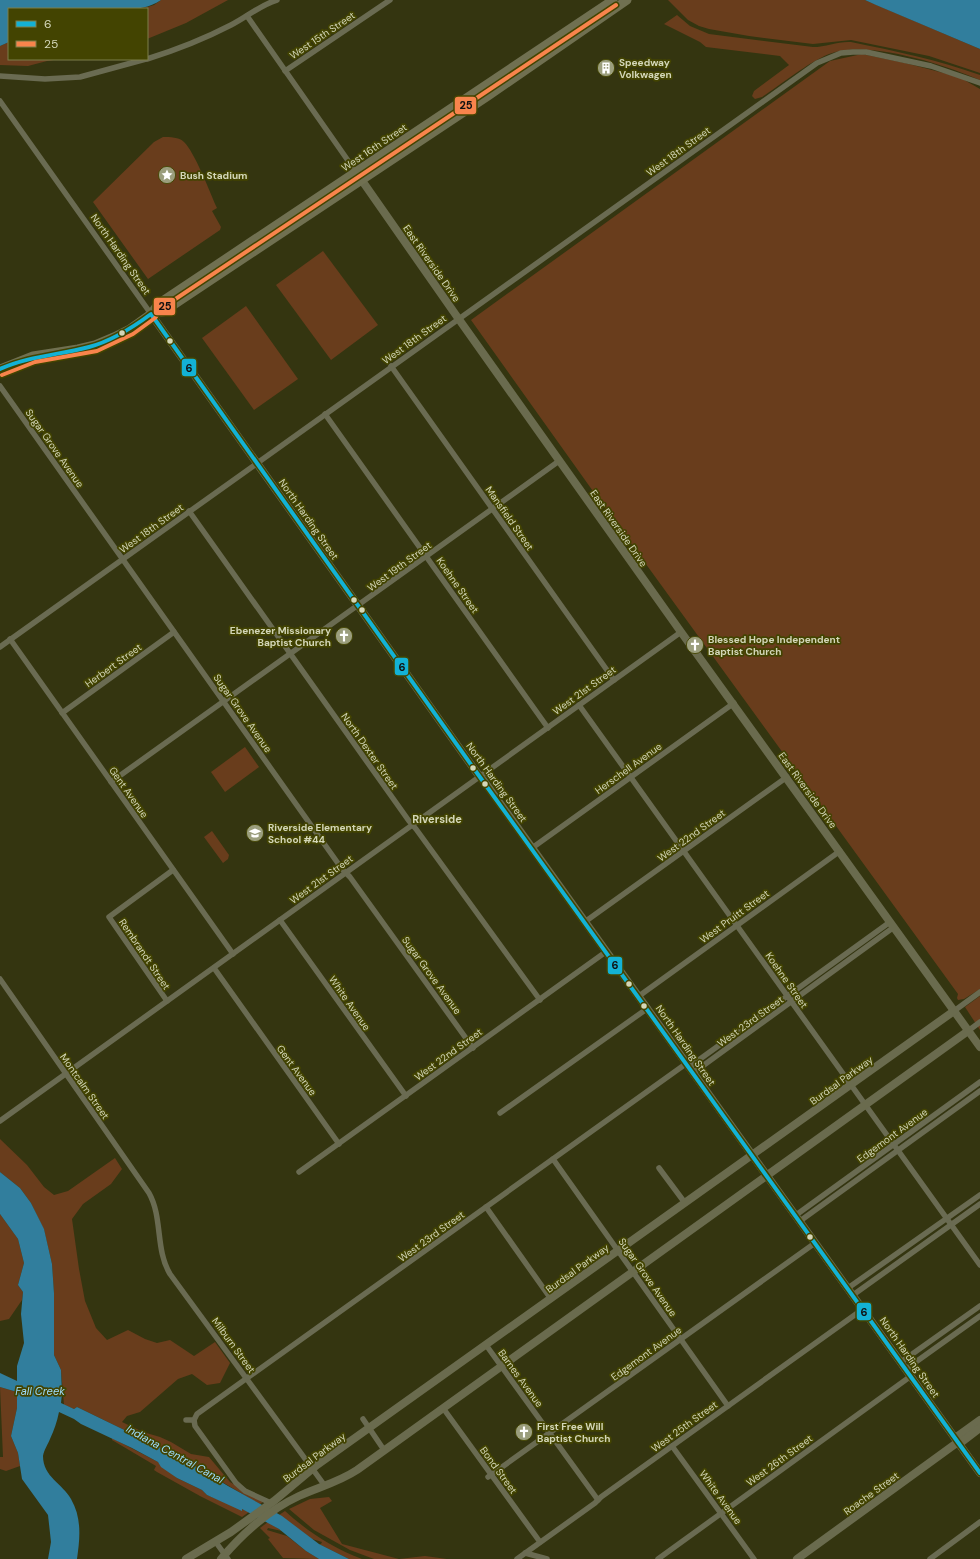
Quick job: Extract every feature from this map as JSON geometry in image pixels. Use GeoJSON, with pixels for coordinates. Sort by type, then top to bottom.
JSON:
{"type":"FeatureCollection","features":[{"type":"Feature","properties":{"kind":"main road","name":"West 16th Street"},"geometry":{"type":"LineString","coordinates":[[0,369],[33,356],[95,345],[127,330],[151,314],[162,312],[613,0]]}},
{"type":"Feature","properties":{"kind":"main road","name":"West 16th Street"},"geometry":{"type":"LineString","coordinates":[[358,176],[551,53],[627,0]]}},
{"type":"Feature","properties":{"kind":"street"},"geometry":{"type":"LineString","coordinates":[[148,58],[208,36],[262,6],[277,0]]}},
{"type":"Feature","properties":{"kind":"street","name":"West 15th Street"},"geometry":{"type":"LineString","coordinates":[[285,71],[390,0]]}},
{"type":"Feature","properties":{"kind":"street","name":"East Riverside Drive"},"geometry":{"type":"LineString","coordinates":[[246,16],[681,632],[734,703],[980,1047]]}},
{"type":"Feature","properties":{"kind":"street","name":"West 18th Street"},"geometry":{"type":"LineString","coordinates":[[0,647],[458,318],[817,63],[831,56],[843,53],[866,52],[919,63],[948,71],[980,83]]}},
{"type":"Feature","properties":{"kind":"street"},"geometry":{"type":"LineString","coordinates":[[0,76],[45,79],[75,77],[102,72],[143,60]]}},
{"type":"Feature","properties":{"kind":"street","name":"North Harding Street"},"geometry":{"type":"LineString","coordinates":[[0,101],[358,606],[586,921],[980,1473]]}},
{"type":"Feature","properties":{"kind":"street","name":"Mansfield Street"},"geometry":{"type":"LineString","coordinates":[[391,366],[614,680]]}},
{"type":"Feature","properties":{"kind":"street","name":"Sugar Grove Avenue"},"geometry":{"type":"LineString","coordinates":[[0,386],[346,873],[473,1048]]}},
{"type":"Feature","properties":{"kind":"street","name":"Koehne Street"},"geometry":{"type":"LineString","coordinates":[[325,414],[548,728]]}},
{"type":"Feature","properties":{"kind":"street","name":"West 19th Street"},"geometry":{"type":"LineString","coordinates":[[111,782],[560,461]]}},
{"type":"Feature","properties":{"kind":"street","name":"North Dexter Street"},"geometry":{"type":"LineString","coordinates":[[189,512],[412,825],[540,1000]]}},
{"type":"Feature","properties":{"kind":"street","name":"Herbert Street"},"geometry":{"type":"LineString","coordinates":[[62,713],[174,632]]}},
{"type":"Feature","properties":{"kind":"street","name":"West 21st Street"},"geometry":{"type":"LineString","coordinates":[[0,1121],[681,632]]}},
{"type":"Feature","properties":{"kind":"street","name":"Gent Avenue"},"geometry":{"type":"LineString","coordinates":[[10,639],[233,954]]}},
{"type":"Feature","properties":{"kind":"street","name":"Herschell Avenue"},"geometry":{"type":"LineString","coordinates":[[532,848],[734,703]]}},
{"type":"Feature","properties":{"kind":"street","name":"Koehne Street"},"geometry":{"type":"LineString","coordinates":[[579,705],[980,1265]]}},
{"type":"Feature","properties":{"kind":"street","name":"West 22nd Street"},"geometry":{"type":"LineString","coordinates":[[586,921],[787,777]]}},
{"type":"Feature","properties":{"kind":"street","name":"West Pruitt Street"},"geometry":{"type":"LineString","coordinates":[[639,996],[840,851]]}},
{"type":"Feature","properties":{"kind":"street","name":"Rembrandt Street"},"geometry":{"type":"LineString","coordinates":[[167,1001],[109,916],[173,870]]}},
{"type":"Feature","properties":{"kind":"street","name":"White Avenue"},"geometry":{"type":"LineString","coordinates":[[280,920],[406,1096]]}},
{"type":"Feature","properties":{"kind":"street","name":"West 23rd Street"},"geometry":{"type":"LineString","coordinates":[[690,1068],[787,996],[892,925]]}},
{"type":"Feature","properties":{"kind":"street","name":"West 23rd Street"},"geometry":{"type":"LineString","coordinates":[[194,1420],[197,1414],[553,1159],[791,1002],[892,925]]}},
{"type":"Feature","properties":{"kind":"street","name":"West 22nd Street"},"geometry":{"type":"LineString","coordinates":[[299,1172],[607,951]]}},
{"type":"Feature","properties":{"kind":"street","name":"Gent Avenue"},"geometry":{"type":"LineString","coordinates":[[214,968],[339,1144]]}},
{"type":"Feature","properties":{"kind":"street","name":"Montcalm Street"},"geometry":{"type":"LineString","coordinates":[[0,979],[147,1188],[154,1204]]}},
{"type":"Feature","properties":{"kind":"street","name":"Burdsal Parkway"},"geometry":{"type":"LineString","coordinates":[[186,1559],[269,1505],[313,1468],[369,1430],[980,992]]}},
{"type":"Feature","properties":{"kind":"street"},"geometry":{"type":"LineString","coordinates":[[500,1113],[648,1008]]}},
{"type":"Feature","properties":{"kind":"street"},"geometry":{"type":"LineString","coordinates":[[215,1541],[225,1558],[239,1538],[280,1507],[299,1496],[352,1473],[980,1022]]}},
{"type":"Feature","properties":{"kind":"street","name":"Edgemont Avenue"},"geometry":{"type":"LineString","coordinates":[[798,1218],[980,1082]]}},
{"type":"Feature","properties":{"kind":"street","name":"Edgemont Avenue"},"geometry":{"type":"LineString","coordinates":[[798,1218],[898,1151],[980,1091]]}},
{"type":"Feature","properties":{"kind":"street","name":"Sugar Grove Avenue"},"geometry":{"type":"LineString","coordinates":[[553,1159],[728,1406]]}},
{"type":"Feature","properties":{"kind":"street"},"geometry":{"type":"LineString","coordinates":[[659,1168],[685,1203]]}},
{"type":"Feature","properties":{"kind":"street"},"geometry":{"type":"LineString","coordinates":[[851,1292],[980,1195]]}},
{"type":"Feature","properties":{"kind":"street","name":"Milburn Street"},"geometry":{"type":"LineString","coordinates":[[154,1204],[161,1248],[167,1268],[325,1486]]}},
{"type":"Feature","properties":{"kind":"street"},"geometry":{"type":"LineString","coordinates":[[851,1292],[980,1204]]}},
{"type":"Feature","properties":{"kind":"street"},"geometry":{"type":"LineString","coordinates":[[486,1207],[551,1299]]}},
{"type":"Feature","properties":{"kind":"street","name":"Edgemont Avenue"},"geometry":{"type":"LineString","coordinates":[[490,1476],[815,1243]]}},
{"type":"Feature","properties":{"kind":"street"},"geometry":{"type":"LineString","coordinates":[[901,1362],[980,1306]]}},
{"type":"Feature","properties":{"kind":"street","name":"West 25th Street"},"geometry":{"type":"LineString","coordinates":[[517,1559],[863,1309]]}},
{"type":"Feature","properties":{"kind":"street","name":"West 26th Street"},"geometry":{"type":"LineString","coordinates":[[658,1559],[909,1372],[980,1316]]}},
{"type":"Feature","properties":{"kind":"street","name":"Barnes Avenue"},"geometry":{"type":"LineString","coordinates":[[486,1345],[598,1500]]}},
{"type":"Feature","properties":{"kind":"street","name":"Bond Street"},"geometry":{"type":"LineString","coordinates":[[442,1408],[490,1476],[540,1542]]}},
{"type":"Feature","properties":{"kind":"street"},"geometry":{"type":"LineString","coordinates":[[363,1419],[369,1430],[384,1450]]}},
{"type":"Feature","properties":{"kind":"street"},"geometry":{"type":"LineString","coordinates":[[186,1420],[194,1420],[195,1426],[236,1483],[245,1491],[269,1505]]}},
{"type":"Feature","properties":{"kind":"street","name":"Roache Street"},"geometry":{"type":"LineString","coordinates":[[797,1559],[957,1441],[980,1420]]}},
{"type":"Feature","properties":{"kind":"street","name":"Roache Street"},"geometry":{"type":"LineString","coordinates":[[957,1441],[980,1428]]}},
{"type":"Feature","properties":{"kind":"street","name":"White Avenue"},"geometry":{"type":"LineString","coordinates":[[672,1446],[754,1559]]}},
{"type":"Feature","properties":{"kind":"street"},"geometry":{"type":"LineString","coordinates":[[930,1559],[980,1522]]}},
{"type":"Feature","properties":{"kind":"street"},"geometry":{"type":"LineString","coordinates":[[525,1553],[547,1559]]}},
{"type":"Feature","properties":{"kind":"shaded area"},"geometry":{"type":"Polygon","coordinates":[[[161,0],[228,0],[186,23],[148,39],[148,8],[144,8],[154,5],[161,0]]]}},
{"type":"Feature","properties":{"kind":"shaded area"},"geometry":{"type":"Polygon","coordinates":[[[668,0],[865,0],[980,49],[980,73],[929,56],[851,40],[813,44],[749,36],[709,29],[688,20],[668,0]]]}},
{"type":"Feature","properties":{"kind":"shaded area"},"geometry":{"type":"Polygon","coordinates":[[[677,15],[690,26],[709,34],[813,47],[851,42],[932,60],[980,75],[980,80],[946,67],[905,55],[863,49],[845,50],[829,54],[821,58],[803,68],[762,97],[755,99],[752,96],[754,91],[789,65],[780,56],[706,47],[700,42],[664,24],[677,15]]]}},
{"type":"Feature","properties":{"kind":"shaded area"},"geometry":{"type":"Polygon","coordinates":[[[8,42],[8,60],[54,60],[28,66],[0,65],[0,46],[8,42]]]}},
{"type":"Feature","properties":{"kind":"shaded area"},"geometry":{"type":"Polygon","coordinates":[[[862,54],[959,77],[980,89],[980,989],[964,999],[958,1000],[958,994],[590,487],[471,320],[830,61],[862,54]]]}},
{"type":"Feature","properties":{"kind":"shaded area"},"geometry":{"type":"Polygon","coordinates":[[[163,137],[180,139],[193,154],[217,208],[212,211],[221,227],[220,230],[148,279],[93,202],[154,142],[163,137]]]}},
{"type":"Feature","properties":{"kind":"shaded area"},"geometry":{"type":"Polygon","coordinates":[[[323,251],[378,325],[331,360],[276,285],[323,251]]]}},
{"type":"Feature","properties":{"kind":"shaded area"},"geometry":{"type":"Polygon","coordinates":[[[246,306],[298,379],[254,410],[202,338],[246,306]]]}},
{"type":"Feature","properties":{"kind":"shaded area"},"geometry":{"type":"Polygon","coordinates":[[[245,747],[259,767],[225,792],[211,772],[245,747]]]}},
{"type":"Feature","properties":{"kind":"shaded area"},"geometry":{"type":"Polygon","coordinates":[[[212,831],[229,855],[228,859],[223,863],[204,837],[212,831]]]}},
{"type":"Feature","properties":{"kind":"shaded area"},"geometry":{"type":"Polygon","coordinates":[[[980,996],[980,1030],[965,1007],[980,996]]]}},
{"type":"Feature","properties":{"kind":"shaded area"},"geometry":{"type":"Polygon","coordinates":[[[0,1139],[27,1165],[44,1187],[54,1195],[68,1191],[115,1158],[122,1169],[111,1184],[83,1204],[72,1219],[85,1301],[96,1328],[107,1340],[128,1330],[145,1339],[157,1343],[170,1340],[194,1356],[215,1342],[230,1363],[220,1383],[207,1385],[192,1374],[178,1379],[140,1412],[127,1416],[122,1422],[143,1432],[171,1442],[191,1454],[209,1457],[230,1482],[263,1502],[260,1504],[256,1502],[180,1457],[77,1407],[74,1409],[64,1405],[61,1370],[54,1355],[54,1293],[52,1264],[44,1230],[31,1203],[20,1188],[0,1172],[0,1139]]]}},
{"type":"Feature","properties":{"kind":"shaded area"},"geometry":{"type":"Polygon","coordinates":[[[0,1214],[18,1239],[24,1263],[18,1285],[23,1292],[22,1300],[9,1319],[0,1321],[0,1214]]]}},
{"type":"Feature","properties":{"kind":"shaded area"},"geometry":{"type":"Polygon","coordinates":[[[0,1387],[17,1392],[17,1408],[11,1436],[18,1453],[20,1466],[6,1471],[0,1469],[0,1457],[3,1457],[0,1387]]]}},
{"type":"Feature","properties":{"kind":"shaded area"},"geometry":{"type":"Polygon","coordinates":[[[112,1438],[158,1462],[177,1478],[202,1490],[207,1495],[249,1512],[242,1517],[200,1496],[157,1472],[154,1470],[156,1466],[112,1440],[112,1438]]]}},
{"type":"Feature","properties":{"kind":"shaded area"},"geometry":{"type":"Polygon","coordinates":[[[329,1497],[332,1501],[320,1508],[342,1544],[399,1559],[374,1559],[350,1550],[314,1530],[289,1509],[310,1499],[329,1497]]]}},
{"type":"Feature","properties":{"kind":"shaded area"},"geometry":{"type":"Polygon","coordinates":[[[285,1511],[302,1526],[321,1539],[362,1559],[349,1559],[319,1544],[322,1542],[312,1539],[279,1515],[285,1511]]]}},
{"type":"Feature","properties":{"kind":"shaded area"},"geometry":{"type":"Polygon","coordinates":[[[268,1522],[282,1531],[268,1528],[267,1530],[287,1536],[319,1559],[283,1558],[268,1539],[270,1538],[260,1528],[268,1522]]]}},
{"type":"Feature","properties":{"kind":"shaded area"},"geometry":{"type":"Polygon","coordinates":[[[425,1556],[447,1559],[399,1559],[425,1556]]]}},
{"type":"Feature","properties":{"kind":"water"},"geometry":{"type":"Polygon","coordinates":[[[0,0],[161,0],[155,4],[143,8],[8,8],[8,42],[0,46],[0,0]]]}},
{"type":"Feature","properties":{"kind":"water"},"geometry":{"type":"Polygon","coordinates":[[[865,0],[980,0],[980,49],[876,5],[865,0]]]}},
{"type":"Feature","properties":{"kind":"water","name":"Fall Creek"},"geometry":{"type":"Polygon","coordinates":[[[0,1172],[20,1188],[31,1203],[44,1229],[52,1264],[54,1293],[54,1355],[61,1370],[61,1403],[74,1409],[77,1407],[180,1457],[282,1516],[319,1544],[349,1559],[319,1559],[306,1551],[279,1529],[242,1509],[242,1511],[207,1495],[202,1490],[177,1478],[161,1467],[158,1462],[59,1412],[43,1456],[44,1463],[50,1475],[68,1494],[75,1506],[79,1521],[79,1543],[77,1559],[48,1559],[51,1542],[48,1515],[22,1479],[18,1453],[11,1436],[17,1408],[17,1392],[0,1387],[0,1373],[17,1381],[17,1366],[24,1343],[21,1314],[23,1292],[18,1285],[24,1263],[18,1239],[0,1214],[0,1172]]]}},
{"type":"Feature","properties":{"kind":"transit line","name":"25"},"geometry":{"type":"LineString","coordinates":[[2,375],[35,362],[97,351],[133,334],[155,318],[162,308],[616,5]]}},
{"type":"Feature","properties":{"kind":"transit line","name":"6"},"geometry":{"type":"LineString","coordinates":[[0,369],[22,361],[78,350],[106,341],[122,334],[151,314],[477,773],[980,1473]]}},
{"type":"Feature","properties":{"kind":"place","name":"Speedway Volkwagen"},"geometry":{"type":"Point","coordinates":[606,68]}},
{"type":"Feature","properties":{"kind":"place","name":"Bush Stadium"},"geometry":{"type":"Point","coordinates":[167,175]}},
{"type":"Feature","properties":{"kind":"place","name":"Ebenezer Missionary Baptist Church"},"geometry":{"type":"Point","coordinates":[344,636]}},
{"type":"Feature","properties":{"kind":"place","name":"Blessed Hope Independent Baptist Church"},"geometry":{"type":"Point","coordinates":[695,645]}},
{"type":"Feature","properties":{"kind":"place","name":"Riverside Elementary School #44"},"geometry":{"type":"Point","coordinates":[255,833]}},
{"type":"Feature","properties":{"kind":"place","name":"First Free Will Baptist Church"},"geometry":{"type":"Point","coordinates":[524,1432]}},
{"type":"Feature","properties":{"kind":"district","name":"Riverside"},"geometry":{"type":"Point","coordinates":[437,819]}},
{"type":"Feature","properties":{"kind":"water label","name":"Indiana Central Canal"},"geometry":{"type":"Point","coordinates":[175,1454]}}]}
